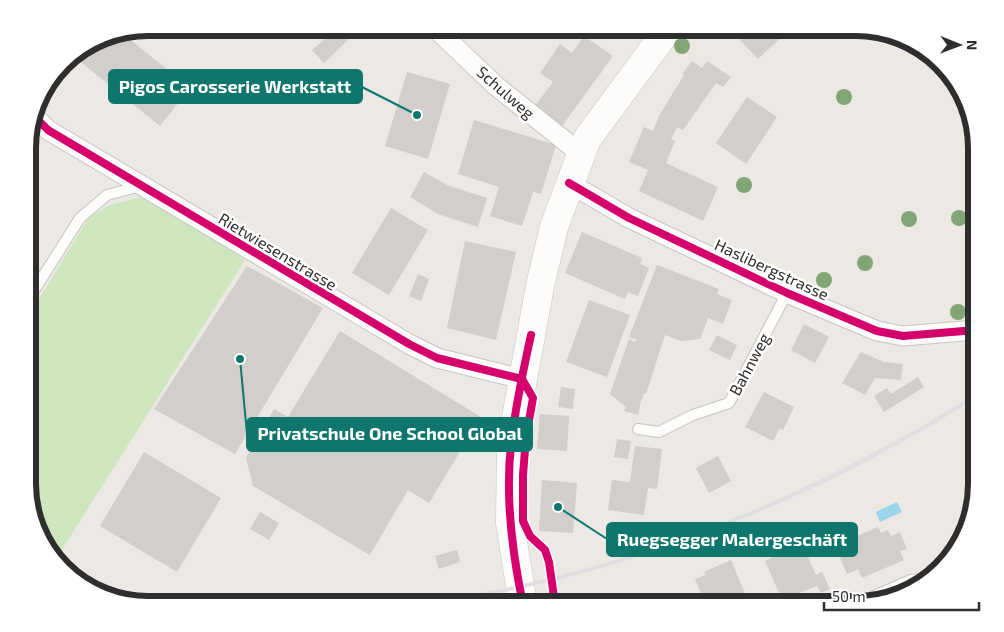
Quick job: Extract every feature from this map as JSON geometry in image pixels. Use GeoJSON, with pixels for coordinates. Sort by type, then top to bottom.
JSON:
{"type":"FeatureCollection","features":[{"type":"Feature","properties":{"kind":"street","name":"Schulweg"},"geometry":{"type":"LineString","coordinates":[[443,36],[496,86],[580,153]]}},
{"type":"Feature","properties":{"kind":"street"},"geometry":{"type":"LineString","coordinates":[[522,596],[510,523],[509,483],[511,445],[540,286],[554,226],[580,153],[587,139],[662,36]]}},
{"type":"Feature","properties":{"kind":"street","name":"Rietwiesenstrasse"},"geometry":{"type":"LineString","coordinates":[[39,121],[48,130],[141,186],[436,358],[522,379]]}},
{"type":"Feature","properties":{"kind":"street","name":"Haslibergstrasse"},"geometry":{"type":"LineString","coordinates":[[569,183],[629,218],[787,293],[877,331],[903,336],[968,331]]}},
{"type":"Feature","properties":{"kind":"lane"},"geometry":{"type":"LineString","coordinates":[[36,287],[80,218],[108,195],[141,186]]}},
{"type":"Feature","properties":{"kind":"lane","name":"Bahnweg"},"geometry":{"type":"LineString","coordinates":[[638,428],[659,432],[693,415],[729,403],[787,293]]}},
{"type":"Feature","properties":{"kind":"green space"},"geometry":{"type":"Polygon","coordinates":[[[146,196],[245,260],[60,553],[45,527],[37,498],[36,304],[89,217],[110,205],[146,196]]]}},
{"type":"Feature","properties":{"kind":"water"},"geometry":{"type":"Polygon","coordinates":[[[897,502],[902,512],[880,522],[876,512],[897,502]]]}},
{"type":"Feature","properties":{"kind":"building"},"geometry":{"type":"Polygon","coordinates":[[[328,36],[352,36],[324,63],[312,50],[328,36]]]}},
{"type":"Feature","properties":{"kind":"building"},"geometry":{"type":"Polygon","coordinates":[[[584,36],[613,56],[562,126],[535,106],[553,82],[540,73],[560,44],[572,53],[584,36]]]}},
{"type":"Feature","properties":{"kind":"building"},"geometry":{"type":"Polygon","coordinates":[[[736,36],[782,36],[758,59],[736,36]]]}},
{"type":"Feature","properties":{"kind":"building"},"geometry":{"type":"Polygon","coordinates":[[[128,38],[190,88],[160,126],[79,60],[92,51],[112,42],[128,38]]]}},
{"type":"Feature","properties":{"kind":"building"},"geometry":{"type":"Polygon","coordinates":[[[692,61],[702,68],[707,61],[731,77],[723,87],[716,83],[683,130],[677,127],[671,139],[675,141],[666,163],[718,187],[703,221],[639,191],[648,170],[629,162],[644,127],[653,131],[659,116],[684,75],[682,74],[692,61]]]}},
{"type":"Feature","properties":{"kind":"building"},"geometry":{"type":"Polygon","coordinates":[[[407,72],[450,84],[428,159],[385,146],[407,72]]]}},
{"type":"Feature","properties":{"kind":"building"},"geometry":{"type":"Polygon","coordinates":[[[747,97],[777,117],[746,164],[716,143],[747,97]]]}},
{"type":"Feature","properties":{"kind":"building"},"geometry":{"type":"Polygon","coordinates":[[[474,120],[556,145],[541,194],[533,192],[522,226],[490,216],[499,187],[458,174],[474,120]]]}},
{"type":"Feature","properties":{"kind":"building"},"geometry":{"type":"Polygon","coordinates":[[[424,172],[447,185],[487,198],[478,227],[438,214],[410,197],[424,172]]]}},
{"type":"Feature","properties":{"kind":"building"},"geometry":{"type":"Polygon","coordinates":[[[391,208],[428,230],[389,295],[352,273],[391,208]]]}},
{"type":"Feature","properties":{"kind":"building"},"geometry":{"type":"Polygon","coordinates":[[[582,232],[642,258],[640,264],[649,268],[638,296],[628,292],[625,299],[565,273],[582,232]]]}},
{"type":"Feature","properties":{"kind":"building"},"geometry":{"type":"Polygon","coordinates":[[[465,241],[516,252],[496,340],[447,328],[465,241]]]}},
{"type":"Feature","properties":{"kind":"building"},"geometry":{"type":"Polygon","coordinates":[[[657,265],[719,289],[717,294],[732,300],[723,324],[708,318],[700,339],[681,341],[665,335],[646,394],[644,393],[641,401],[638,415],[624,411],[626,407],[610,394],[629,339],[635,342],[636,339],[629,337],[657,265]]]}},
{"type":"Feature","properties":{"kind":"building"},"geometry":{"type":"Polygon","coordinates":[[[247,266],[323,308],[235,454],[154,409],[247,266]]]}},
{"type":"Feature","properties":{"kind":"building"},"geometry":{"type":"Polygon","coordinates":[[[418,274],[429,279],[421,301],[409,296],[418,274]]]}},
{"type":"Feature","properties":{"kind":"building"},"geometry":{"type":"Polygon","coordinates":[[[589,300],[630,315],[607,377],[566,362],[589,300]]]}},
{"type":"Feature","properties":{"kind":"building"},"geometry":{"type":"Polygon","coordinates":[[[804,324],[829,337],[815,363],[791,350],[804,324]]]}},
{"type":"Feature","properties":{"kind":"building"},"geometry":{"type":"Polygon","coordinates":[[[340,331],[481,417],[429,503],[408,490],[370,555],[253,486],[246,458],[274,409],[288,417],[340,331]]]}},
{"type":"Feature","properties":{"kind":"building"},"geometry":{"type":"Polygon","coordinates":[[[717,335],[737,345],[730,360],[709,350],[717,335]]]}},
{"type":"Feature","properties":{"kind":"building"},"geometry":{"type":"Polygon","coordinates":[[[861,352],[884,362],[903,364],[901,380],[875,378],[865,395],[842,383],[861,352]]]}},
{"type":"Feature","properties":{"kind":"building"},"geometry":{"type":"Polygon","coordinates":[[[918,377],[924,387],[884,412],[874,396],[887,388],[891,394],[918,377]]]}},
{"type":"Feature","properties":{"kind":"building"},"geometry":{"type":"Polygon","coordinates":[[[561,387],[575,389],[573,409],[558,407],[561,387]]]}},
{"type":"Feature","properties":{"kind":"building"},"geometry":{"type":"Polygon","coordinates":[[[764,392],[794,407],[783,430],[780,428],[773,441],[745,427],[764,392]]]}},
{"type":"Feature","properties":{"kind":"building"},"geometry":{"type":"Polygon","coordinates":[[[540,414],[569,416],[567,451],[537,449],[540,414]]]}},
{"type":"Feature","properties":{"kind":"building"},"geometry":{"type":"Polygon","coordinates":[[[617,439],[631,441],[628,459],[614,457],[617,439]]]}},
{"type":"Feature","properties":{"kind":"building"},"geometry":{"type":"Polygon","coordinates":[[[635,446],[662,449],[657,489],[648,488],[644,515],[608,510],[612,480],[630,482],[635,446]]]}},
{"type":"Feature","properties":{"kind":"building"},"geometry":{"type":"Polygon","coordinates":[[[144,452],[221,498],[177,572],[100,526],[144,452]]]}},
{"type":"Feature","properties":{"kind":"building"},"geometry":{"type":"Polygon","coordinates":[[[718,456],[731,481],[709,493],[696,468],[718,456]]]}},
{"type":"Feature","properties":{"kind":"building"},"geometry":{"type":"Polygon","coordinates":[[[542,480],[577,483],[573,533],[539,531],[542,480]]]}},
{"type":"Feature","properties":{"kind":"building"},"geometry":{"type":"Polygon","coordinates":[[[260,512],[279,523],[269,540],[250,529],[260,512]]]}},
{"type":"Feature","properties":{"kind":"building"},"geometry":{"type":"Polygon","coordinates":[[[878,527],[881,533],[888,530],[891,536],[900,532],[907,549],[900,551],[904,560],[862,578],[858,569],[847,574],[840,558],[852,553],[849,546],[857,543],[854,537],[878,527]]]}},
{"type":"Feature","properties":{"kind":"building"},"geometry":{"type":"Polygon","coordinates":[[[801,542],[816,575],[822,572],[830,589],[821,593],[817,586],[792,596],[780,596],[765,561],[801,542]]]}},
{"type":"Feature","properties":{"kind":"building"},"geometry":{"type":"Polygon","coordinates":[[[457,550],[460,562],[439,569],[435,556],[457,550]]]}},
{"type":"Feature","properties":{"kind":"building"},"geometry":{"type":"Polygon","coordinates":[[[731,560],[746,596],[702,596],[695,579],[706,575],[704,572],[731,560]]]}},
{"type":"Feature","properties":{"kind":"railway"},"geometry":{"type":"LineString","coordinates":[[470,596],[571,574],[642,554],[711,529],[780,501],[847,469],[968,401]]}},
{"type":"Feature","properties":{"kind":"cycle path"},"geometry":{"type":"LineString","coordinates":[[39,121],[48,130],[409,344],[437,358],[522,379]]}},
{"type":"Feature","properties":{"kind":"cycle path"},"geometry":{"type":"LineString","coordinates":[[569,183],[629,218],[787,293],[877,331],[903,336],[968,331]]}},
{"type":"Feature","properties":{"kind":"cycle path"},"geometry":{"type":"LineString","coordinates":[[522,596],[509,505],[509,465],[517,403],[531,335]]}},
{"type":"Feature","properties":{"kind":"cycle path"},"geometry":{"type":"LineString","coordinates":[[522,379],[533,398],[526,437],[523,475],[523,521],[530,536],[545,550],[549,562],[554,596]]}},
{"type":"Feature","properties":{"kind":"place","name":"Pigos Carosserie Werkstatt"},"geometry":{"type":"Point","coordinates":[417,115]}},
{"type":"Feature","properties":{"kind":"place","name":"Privatschule One School Global"},"geometry":{"type":"Point","coordinates":[240,359]}},
{"type":"Feature","properties":{"kind":"place","name":"Ruegsegger Malergeschäft"},"geometry":{"type":"Point","coordinates":[558,507]}}]}
